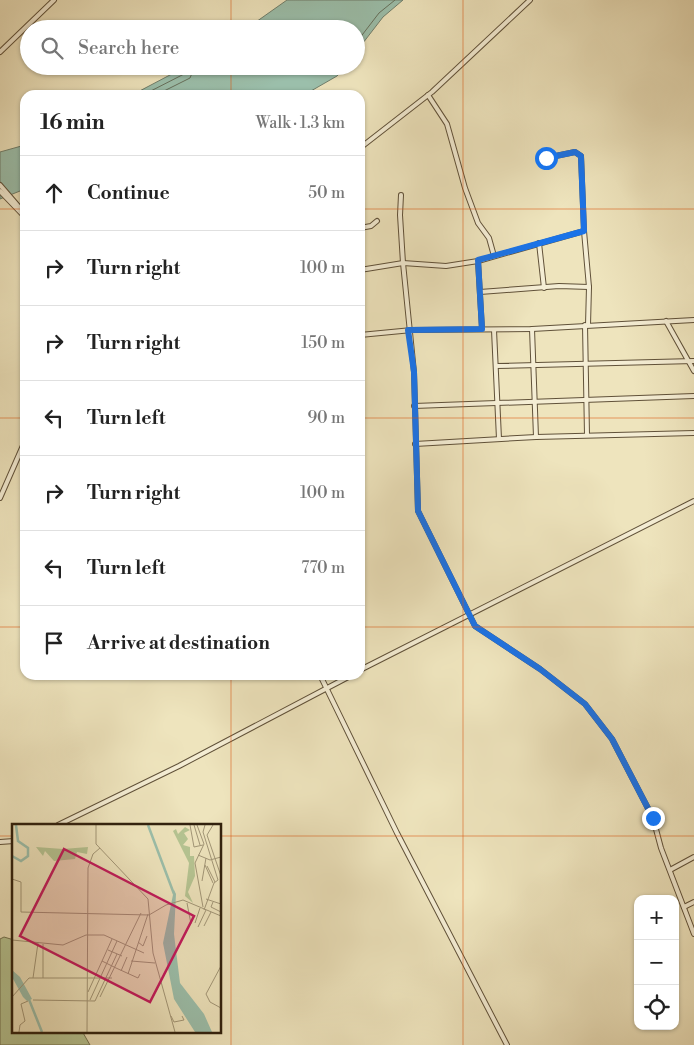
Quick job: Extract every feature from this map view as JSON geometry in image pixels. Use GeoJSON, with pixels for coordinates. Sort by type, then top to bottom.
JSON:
{"type":"FeatureCollection","features":[{"type":"Feature","properties":{"kind":"street"},"geometry":{"type":"LineString","coordinates":[[33,20],[54,0]]}},
{"type":"Feature","properties":{"kind":"street"},"geometry":{"type":"LineString","coordinates":[[365,144],[428,95],[530,0]]}},
{"type":"Feature","properties":{"kind":"street"},"geometry":{"type":"LineString","coordinates":[[0,52],[20,33]]}},
{"type":"Feature","properties":{"kind":"street"},"geometry":{"type":"LineString","coordinates":[[428,95],[449,129],[465,188],[478,223],[489,238],[494,256]]}},
{"type":"Feature","properties":{"kind":"street"},"geometry":{"type":"LineString","coordinates":[[546,158],[575,152],[581,156],[584,231],[589,287],[586,364],[587,435]]}},
{"type":"Feature","properties":{"kind":"street"},"geometry":{"type":"LineString","coordinates":[[0,185],[20,210]]}},
{"type":"Feature","properties":{"kind":"street"},"geometry":{"type":"LineString","coordinates":[[0,191],[20,211]]}},
{"type":"Feature","properties":{"kind":"street"},"geometry":{"type":"LineString","coordinates":[[401,195],[400,216],[403,263],[408,330],[414,372],[418,511],[475,626],[540,669],[585,704],[612,739],[653,818],[661,848],[694,934]]}},
{"type":"Feature","properties":{"kind":"street"},"geometry":{"type":"LineString","coordinates":[[365,227],[371,226],[377,221]]}},
{"type":"Feature","properties":{"kind":"street"},"geometry":{"type":"LineString","coordinates":[[365,269],[403,263],[446,266],[494,256],[584,231]]}},
{"type":"Feature","properties":{"kind":"street"},"geometry":{"type":"LineString","coordinates":[[540,243],[544,288]]}},
{"type":"Feature","properties":{"kind":"street"},"geometry":{"type":"LineString","coordinates":[[478,260],[482,329]]}},
{"type":"Feature","properties":{"kind":"street"},"geometry":{"type":"LineString","coordinates":[[480,292],[589,287]]}},
{"type":"Feature","properties":{"kind":"street"},"geometry":{"type":"LineString","coordinates":[[365,334],[408,330],[532,329],[694,320]]}},
{"type":"Feature","properties":{"kind":"street"},"geometry":{"type":"LineString","coordinates":[[666,321],[692,361],[694,370]]}},
{"type":"Feature","properties":{"kind":"street"},"geometry":{"type":"LineString","coordinates":[[532,329],[536,437]]}},
{"type":"Feature","properties":{"kind":"street"},"geometry":{"type":"LineString","coordinates":[[494,330],[499,439]]}},
{"type":"Feature","properties":{"kind":"street"},"geometry":{"type":"LineString","coordinates":[[496,366],[692,361]]}},
{"type":"Feature","properties":{"kind":"street"},"geometry":{"type":"LineString","coordinates":[[414,406],[694,396]]}},
{"type":"Feature","properties":{"kind":"street"},"geometry":{"type":"LineString","coordinates":[[415,444],[536,437],[694,433]]}},
{"type":"Feature","properties":{"kind":"street"},"geometry":{"type":"LineString","coordinates":[[0,498],[20,452]]}},
{"type":"Feature","properties":{"kind":"street"},"geometry":{"type":"LineString","coordinates":[[365,667],[694,501]]}},
{"type":"Feature","properties":{"kind":"street"},"geometry":{"type":"LineString","coordinates":[[323,680],[388,816],[507,1045]]}},
{"type":"Feature","properties":{"kind":"street"},"geometry":{"type":"LineString","coordinates":[[60,824],[342,680]]}},
{"type":"Feature","properties":{"kind":"street"},"geometry":{"type":"LineString","coordinates":[[670,870],[694,858]]}},
{"type":"Feature","properties":{"kind":"street"},"geometry":{"type":"LineString","coordinates":[[684,907],[694,902]]}},
{"type":"Feature","properties":{"kind":"shaded area"},"geometry":{"type":"Polygon","coordinates":[[[4,937],[12,939],[12,1032],[83,1032],[90,1045],[0,1045],[0,939],[4,937]]]}},
{"type":"Feature","properties":{"kind":"water"},"geometry":{"type":"Polygon","coordinates":[[[287,0],[403,0],[383,17],[365,40],[365,20],[259,20],[287,0]]]}},
{"type":"Feature","properties":{"kind":"water"},"geometry":{"type":"Polygon","coordinates":[[[170,75],[338,75],[313,90],[141,90],[170,75]]]}},
{"type":"Feature","properties":{"kind":"water"},"geometry":{"type":"Polygon","coordinates":[[[20,146],[20,191],[0,199],[0,152],[20,146]]]}},
{"type":"Feature","properties":{"kind":"route"},"geometry":{"type":"LineString","coordinates":[[546,158],[575,152],[581,156],[584,231],[478,260],[482,329],[408,330],[414,372],[418,511],[475,626],[540,669],[585,704],[612,739],[653,818]]}}]}
